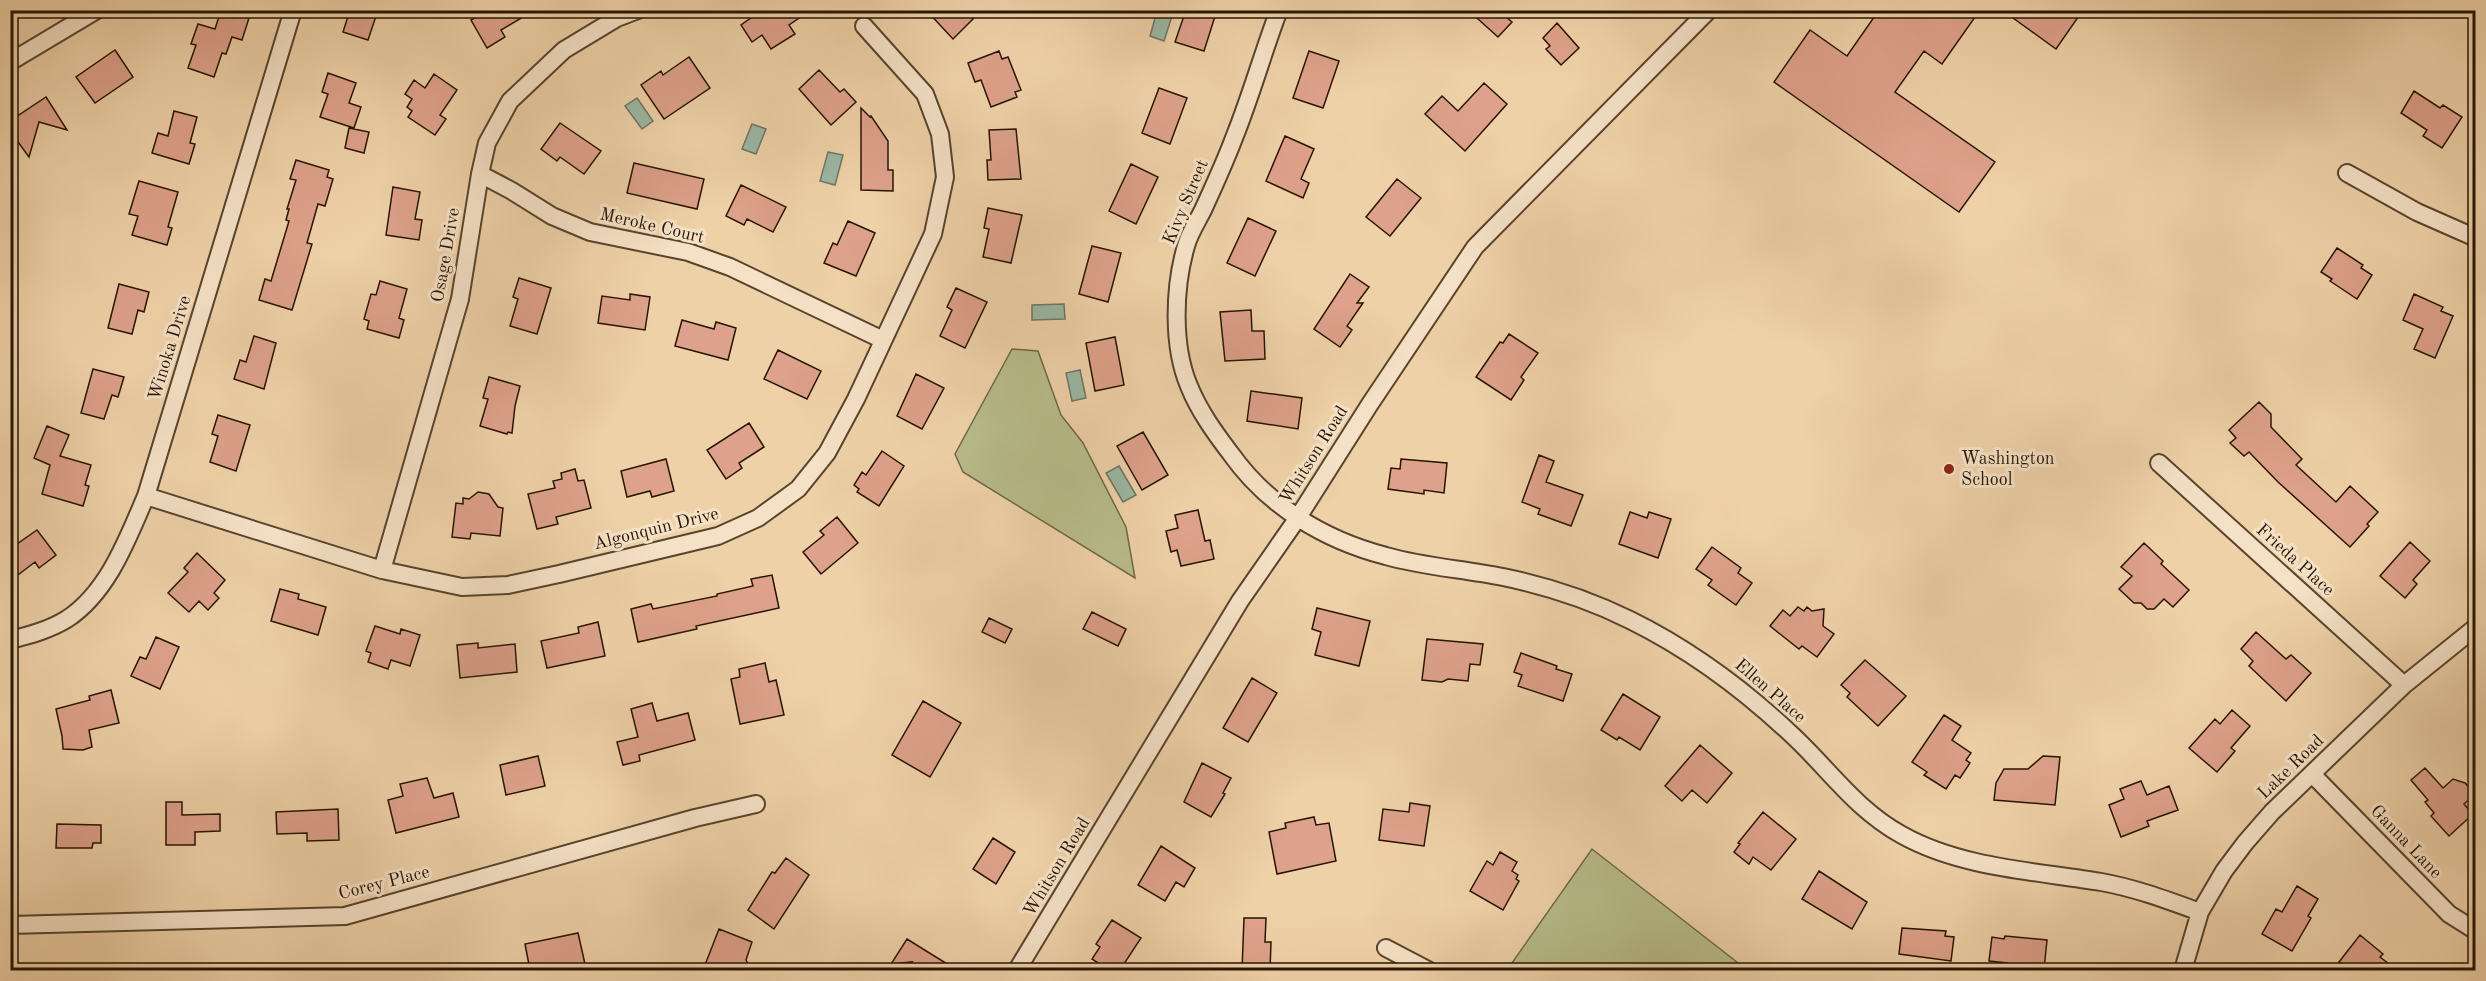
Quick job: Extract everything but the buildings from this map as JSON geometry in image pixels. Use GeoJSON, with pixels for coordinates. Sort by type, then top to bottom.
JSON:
{"type":"FeatureCollection","features":[{"type":"Feature","properties":{"kind":"street"},"geometry":{"type":"LineString","coordinates":[[10,62],[97,10]]}},
{"type":"Feature","properties":{"kind":"street","name":"Winoka Drive"},"geometry":{"type":"LineString","coordinates":[[10,640],[40,633],[68,619],[99,590],[124,546],[146,496],[293,10]]}},
{"type":"Feature","properties":{"kind":"street","name":"Osage Drive"},"geometry":{"type":"LineString","coordinates":[[382,570],[460,299],[487,143],[510,101],[564,51],[617,18],[638,10]]}},
{"type":"Feature","properties":{"kind":"street","name":"Kivy Street"},"geometry":{"type":"LineString","coordinates":[[1279,10],[1234,139],[1186,244],[1178,288],[1176,332],[1188,385],[1211,427],[1244,472],[1297,519]]}},
{"type":"Feature","properties":{"kind":"street","name":"Whitson Road"},"geometry":{"type":"LineString","coordinates":[[1017,970],[1240,601],[1297,519],[1370,404],[1475,247],[1709,10]]}},
{"type":"Feature","properties":{"kind":"street","name":"Algonquin Drive"},"geometry":{"type":"LineString","coordinates":[[146,496],[382,570],[462,587],[508,585],[718,536],[758,518],[798,489],[827,453],[856,399],[933,234],[945,177],[940,134],[925,94],[864,26]]}},
{"type":"Feature","properties":{"kind":"street"},"geometry":{"type":"LineString","coordinates":[[2347,173],[2417,212],[2475,238]]}},
{"type":"Feature","properties":{"kind":"street","name":"Meroke Court"},"geometry":{"type":"LineString","coordinates":[[480,174],[552,216],[591,232],[688,252],[730,267],[883,340]]}},
{"type":"Feature","properties":{"kind":"street","name":"Frieda Place"},"geometry":{"type":"LineString","coordinates":[[2159,463],[2404,685]]}},
{"type":"Feature","properties":{"kind":"street","name":"Ellen Place"},"geometry":{"type":"LineString","coordinates":[[1297,519],[1329,537],[1387,557],[1505,578],[1554,590],[1603,607],[1648,629],[1712,666],[1795,737],[1868,814],[1904,837],[1951,856],[2106,883],[2147,893],[2200,912]]}},
{"type":"Feature","properties":{"kind":"street","name":"Lake Road"},"geometry":{"type":"LineString","coordinates":[[2183,970],[2200,912],[2224,871],[2245,843],[2272,812],[2404,685],[2475,627]]}},
{"type":"Feature","properties":{"kind":"street","name":"Ganna Lane"},"geometry":{"type":"LineString","coordinates":[[2312,774],[2449,914],[2475,932]]}},
{"type":"Feature","properties":{"kind":"street","name":"Corey Place"},"geometry":{"type":"LineString","coordinates":[[10,925],[345,916],[684,821],[756,804]]}},
{"type":"Feature","properties":{"kind":"street"},"geometry":{"type":"LineString","coordinates":[[1386,948],[1428,970]]}},
{"type":"Feature","properties":{"kind":"green space"},"geometry":{"type":"Polygon","coordinates":[[[1012,349],[1038,351],[1061,415],[1083,443],[1126,527],[1135,578],[963,472],[955,454],[1012,349]]]}},
{"type":"Feature","properties":{"kind":"green space"},"geometry":{"type":"Polygon","coordinates":[[[1592,849],[1747,970],[1507,970],[1592,849]]]}},
{"type":"Feature","properties":{"kind":"shaded area"},"geometry":{"type":"Polygon","coordinates":[[[1157,11],[1173,13],[1164,41],[1150,36],[1157,11]]]}},
{"type":"Feature","properties":{"kind":"shaded area"},"geometry":{"type":"Polygon","coordinates":[[[637,98],[653,121],[642,129],[625,106],[637,98]]]}},
{"type":"Feature","properties":{"kind":"shaded area"},"geometry":{"type":"Polygon","coordinates":[[[752,124],[766,129],[756,154],[742,149],[752,124]]]}},
{"type":"Feature","properties":{"kind":"shaded area"},"geometry":{"type":"Polygon","coordinates":[[[828,152],[843,155],[835,185],[820,181],[828,152]]]}},
{"type":"Feature","properties":{"kind":"shaded area"},"geometry":{"type":"Polygon","coordinates":[[[1064,304],[1065,319],[1032,320],[1032,305],[1064,304]]]}},
{"type":"Feature","properties":{"kind":"shaded area"},"geometry":{"type":"Polygon","coordinates":[[[1080,370],[1086,398],[1072,401],[1066,373],[1080,370]]]}},
{"type":"Feature","properties":{"kind":"shaded area"},"geometry":{"type":"Polygon","coordinates":[[[1119,466],[1136,495],[1123,502],[1106,473],[1119,466]]]}},
{"type":"Feature","properties":{"kind":"place","name":"Washington School"},"geometry":{"type":"Point","coordinates":[1949,469]}}]}
